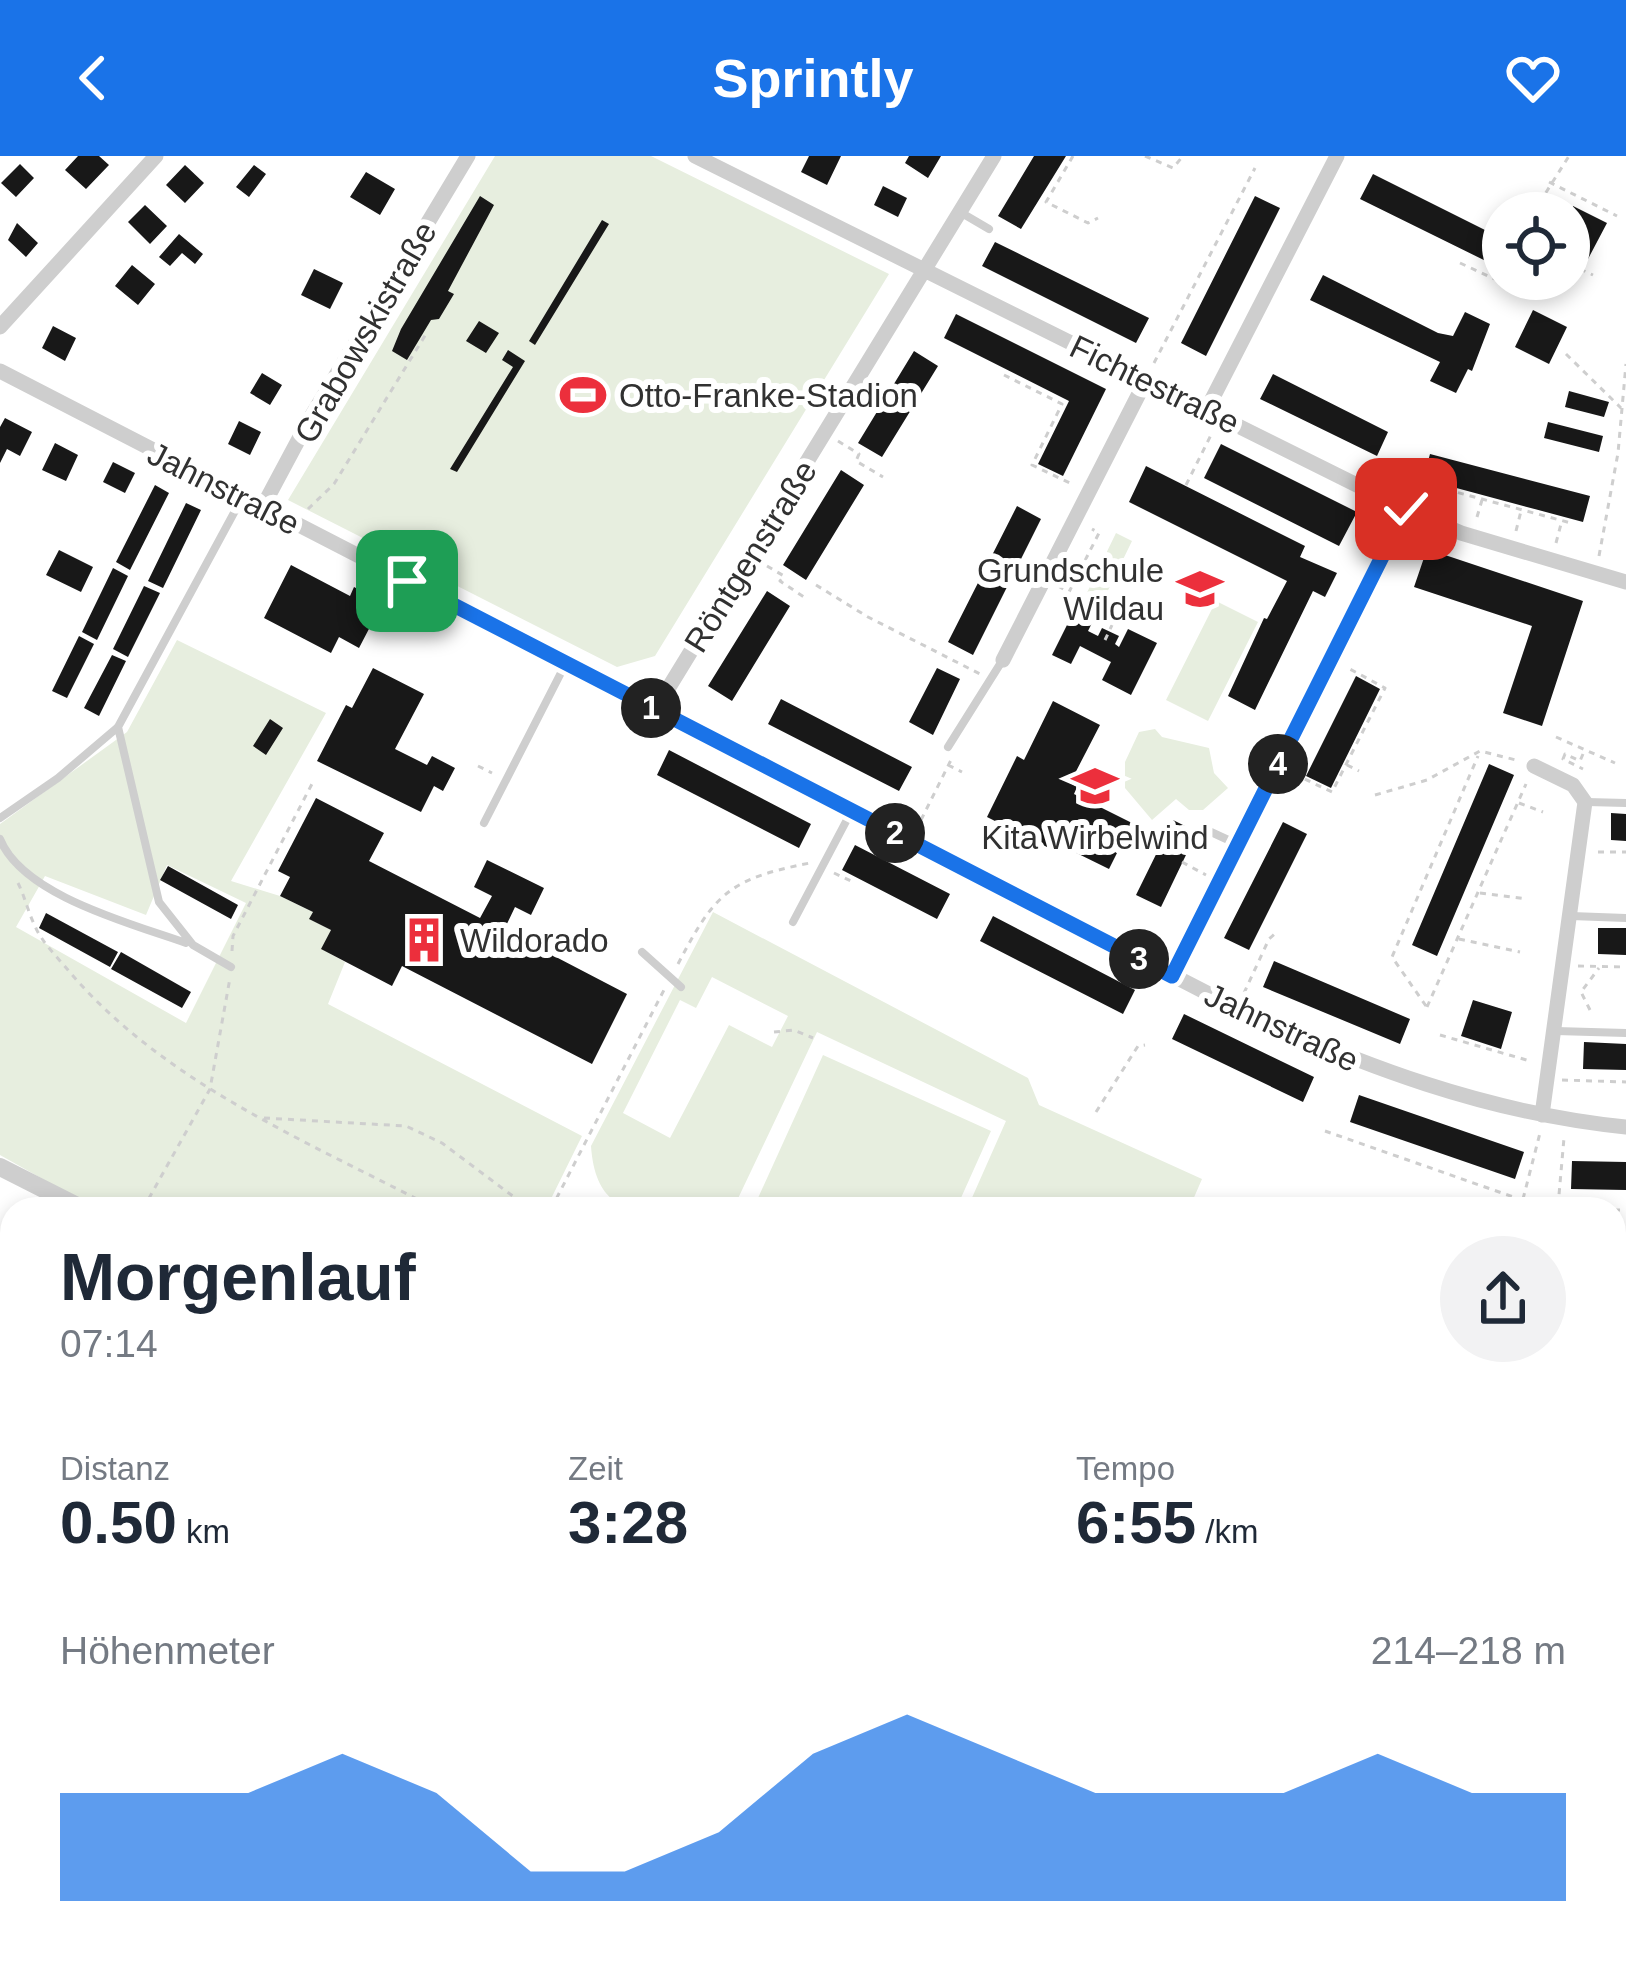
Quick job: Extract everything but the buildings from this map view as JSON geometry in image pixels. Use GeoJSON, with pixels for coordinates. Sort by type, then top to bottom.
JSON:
{"type":"FeatureCollection","features":[{"type":"Feature","properties":{"kind":"street"},"geometry":{"type":"LineString","coordinates":[[0,326],[156,156]]}},
{"type":"Feature","properties":{"kind":"street","name":"Grabowskistraße"},"geometry":{"type":"LineString","coordinates":[[262,508],[309,420],[468,156]]}},
{"type":"Feature","properties":{"kind":"street","name":"Fichtestraße"},"geometry":{"type":"LineString","coordinates":[[695,156],[1150,372],[1207,410],[1406,509],[1479,539],[1626,582]]}},
{"type":"Feature","properties":{"kind":"street","name":"Röntgenstraße"},"geometry":{"type":"LineString","coordinates":[[656,710],[994,156]]}},
{"type":"Feature","properties":{"kind":"street"},"geometry":{"type":"LineString","coordinates":[[1207,410],[1336,156]]}},
{"type":"Feature","properties":{"kind":"street","name":"Jahnstraße"},"geometry":{"type":"LineString","coordinates":[[0,371],[1236,1008],[1406,1080],[1542,1115],[1626,1127]]}},
{"type":"Feature","properties":{"kind":"street"},"geometry":{"type":"LineString","coordinates":[[1003,660],[1150,372]]}},
{"type":"Feature","properties":{"kind":"street"},"geometry":{"type":"LineString","coordinates":[[1172,976],[1406,509]]}},
{"type":"Feature","properties":{"kind":"street"},"geometry":{"type":"LineString","coordinates":[[1534,766],[1573,785],[1585,802],[1542,1115]]}},
{"type":"Feature","properties":{"kind":"street"},"geometry":{"type":"LineString","coordinates":[[0,1167],[53,1197]]}},
{"type":"Feature","properties":{"kind":"lane"},"geometry":{"type":"LineString","coordinates":[[960,212],[989,229]]}},
{"type":"Feature","properties":{"kind":"lane"},"geometry":{"type":"LineString","coordinates":[[0,818],[118,727],[242,498]]}},
{"type":"Feature","properties":{"kind":"lane"},"geometry":{"type":"LineString","coordinates":[[948,747],[1003,660]]}},
{"type":"Feature","properties":{"kind":"lane"},"geometry":{"type":"LineString","coordinates":[[484,823],[566,664]]}},
{"type":"Feature","properties":{"kind":"lane"},"geometry":{"type":"LineString","coordinates":[[118,727],[159,902],[193,945]]}},
{"type":"Feature","properties":{"kind":"lane"},"geometry":{"type":"LineString","coordinates":[[1585,802],[1626,803]]}},
{"type":"Feature","properties":{"kind":"lane"},"geometry":{"type":"LineString","coordinates":[[794,922],[851,810]]}},
{"type":"Feature","properties":{"kind":"lane"},"geometry":{"type":"LineString","coordinates":[[1211,832],[1237,844]]}},
{"type":"Feature","properties":{"kind":"lane"},"geometry":{"type":"LineString","coordinates":[[1,843],[41,881],[106,916],[193,945],[231,967]]}},
{"type":"Feature","properties":{"kind":"lane"},"geometry":{"type":"LineString","coordinates":[[1571,916],[1626,918]]}},
{"type":"Feature","properties":{"kind":"lane"},"geometry":{"type":"LineString","coordinates":[[642,952],[681,987]]}},
{"type":"Feature","properties":{"kind":"lane"},"geometry":{"type":"LineString","coordinates":[[1555,1030],[1626,1033]]}},
{"type":"Feature","properties":{"kind":"path"},"geometry":{"type":"LineString","coordinates":[[1073,156],[1046,202],[1088,223],[1093,216],[1098,218]]}},
{"type":"Feature","properties":{"kind":"path"},"geometry":{"type":"LineString","coordinates":[[1145,156],[1173,168],[1183,156]]}},
{"type":"Feature","properties":{"kind":"path"},"geometry":{"type":"LineString","coordinates":[[1544,192],[1569,156]]}},
{"type":"Feature","properties":{"kind":"path"},"geometry":{"type":"LineString","coordinates":[[1150,372],[1255,167]]}},
{"type":"Feature","properties":{"kind":"path"},"geometry":{"type":"LineString","coordinates":[[1549,182],[1617,216]]}},
{"type":"Feature","properties":{"kind":"path"},"geometry":{"type":"LineString","coordinates":[[1460,263],[1482,273]]}},
{"type":"Feature","properties":{"kind":"path"},"geometry":{"type":"LineString","coordinates":[[304,516],[334,484],[426,334]]}},
{"type":"Feature","properties":{"kind":"path"},"geometry":{"type":"LineString","coordinates":[[1566,354],[1622,410]]}},
{"type":"Feature","properties":{"kind":"path"},"geometry":{"type":"LineString","coordinates":[[1599,558],[1626,364]]}},
{"type":"Feature","properties":{"kind":"path"},"geometry":{"type":"LineString","coordinates":[[1004,375],[1062,404],[1032,465],[1076,486]]}},
{"type":"Feature","properties":{"kind":"path"},"geometry":{"type":"LineString","coordinates":[[1186,484],[1212,433]]}},
{"type":"Feature","properties":{"kind":"path"},"geometry":{"type":"LineString","coordinates":[[838,441],[883,477]]}},
{"type":"Feature","properties":{"kind":"path"},"geometry":{"type":"LineString","coordinates":[[1400,477],[1571,523]]}},
{"type":"Feature","properties":{"kind":"path"},"geometry":{"type":"LineString","coordinates":[[1438,504],[1442,489]]}},
{"type":"Feature","properties":{"kind":"path"},"geometry":{"type":"LineString","coordinates":[[1477,519],[1482,500]]}},
{"type":"Feature","properties":{"kind":"path"},"geometry":{"type":"LineString","coordinates":[[1515,533],[1522,510]]}},
{"type":"Feature","properties":{"kind":"path"},"geometry":{"type":"LineString","coordinates":[[1044,579],[1069,592],[1100,533],[1074,520]]}},
{"type":"Feature","properties":{"kind":"path"},"geometry":{"type":"LineString","coordinates":[[1555,545],[1562,521]]}},
{"type":"Feature","properties":{"kind":"path"},"geometry":{"type":"LineString","coordinates":[[763,563],[807,598]]}},
{"type":"Feature","properties":{"kind":"path"},"geometry":{"type":"LineString","coordinates":[[816,585],[981,675]]}},
{"type":"Feature","properties":{"kind":"path"},"geometry":{"type":"LineString","coordinates":[[1105,640],[1113,623]]}},
{"type":"Feature","properties":{"kind":"path"},"geometry":{"type":"LineString","coordinates":[[1276,766],[1332,792],[1385,688],[1331,659]]}},
{"type":"Feature","properties":{"kind":"path"},"geometry":{"type":"LineString","coordinates":[[1556,736],[1615,763]]}},
{"type":"Feature","properties":{"kind":"path"},"geometry":{"type":"LineString","coordinates":[[1375,795],[1427,780],[1480,752],[1534,766],[1427,1007],[1392,957],[1480,752]]}},
{"type":"Feature","properties":{"kind":"path"},"geometry":{"type":"LineString","coordinates":[[1587,753],[1584,768],[1563,759],[1565,754],[1580,761],[1587,753]]}},
{"type":"Feature","properties":{"kind":"path"},"geometry":{"type":"LineString","coordinates":[[1346,764],[1360,771]]}},
{"type":"Feature","properties":{"kind":"path"},"geometry":{"type":"LineString","coordinates":[[948,765],[962,772]]}},
{"type":"Feature","properties":{"kind":"path"},"geometry":{"type":"LineString","coordinates":[[478,766],[489,771]]}},
{"type":"Feature","properties":{"kind":"path"},"geometry":{"type":"LineString","coordinates":[[150,1197],[210,1089],[233,935],[314,780]]}},
{"type":"Feature","properties":{"kind":"path"},"geometry":{"type":"LineString","coordinates":[[1518,802],[1543,812]]}},
{"type":"Feature","properties":{"kind":"path"},"geometry":{"type":"LineString","coordinates":[[1,843],[35,927],[103,1011],[153,1053],[210,1089],[413,1197]]}},
{"type":"Feature","properties":{"kind":"path"},"geometry":{"type":"LineString","coordinates":[[1580,849],[1626,852]]}},
{"type":"Feature","properties":{"kind":"path"},"geometry":{"type":"LineString","coordinates":[[557,1197],[706,910],[729,891],[770,871],[828,855]]}},
{"type":"Feature","properties":{"kind":"path"},"geometry":{"type":"LineString","coordinates":[[1182,862],[1202,872]]}},
{"type":"Feature","properties":{"kind":"path"},"geometry":{"type":"LineString","coordinates":[[822,867],[854,882]]}},
{"type":"Feature","properties":{"kind":"path"},"geometry":{"type":"LineString","coordinates":[[1478,892],[1527,899]]}},
{"type":"Feature","properties":{"kind":"path"},"geometry":{"type":"LineString","coordinates":[[1236,1008],[1269,939],[1277,932]]}},
{"type":"Feature","properties":{"kind":"path"},"geometry":{"type":"LineString","coordinates":[[1458,938],[1520,952]]}},
{"type":"Feature","properties":{"kind":"path"},"geometry":{"type":"LineString","coordinates":[[1564,965],[1626,967]]}},
{"type":"Feature","properties":{"kind":"path"},"geometry":{"type":"LineString","coordinates":[[1590,1010],[1581,992],[1600,966]]}},
{"type":"Feature","properties":{"kind":"path"},"geometry":{"type":"LineString","coordinates":[[774,1032],[794,1030],[812,1037]]}},
{"type":"Feature","properties":{"kind":"path"},"geometry":{"type":"LineString","coordinates":[[1440,1035],[1548,1073],[1626,1082]]}},
{"type":"Feature","properties":{"kind":"path"},"geometry":{"type":"LineString","coordinates":[[1096,1112],[1138,1046],[1145,1045]]}},
{"type":"Feature","properties":{"kind":"path"},"geometry":{"type":"LineString","coordinates":[[262,1118],[406,1126],[442,1143],[514,1197]]}},
{"type":"Feature","properties":{"kind":"path"},"geometry":{"type":"LineString","coordinates":[[1325,1132],[1513,1197]]}},
{"type":"Feature","properties":{"kind":"path"},"geometry":{"type":"LineString","coordinates":[[1523,1197],[1538,1145]]}},
{"type":"Feature","properties":{"kind":"path"},"geometry":{"type":"LineString","coordinates":[[1560,1197],[1562,1148]]}},
{"type":"Feature","properties":{"kind":"green space","name":"Otto-Franke-Stadion"},"geometry":{"type":"Polygon","coordinates":[[[495,156],[651,156],[889,274],[655,656],[617,667],[288,500],[495,156]]]}},
{"type":"Feature","properties":{"kind":"green space"},"geometry":{"type":"Polygon","coordinates":[[[1116,533],[1132,541],[1097,613],[1081,605],[1116,533]]]}},
{"type":"Feature","properties":{"kind":"green space"},"geometry":{"type":"Polygon","coordinates":[[[1216,601],[1258,622],[1208,721],[1166,700],[1216,601]]]}},
{"type":"Feature","properties":{"kind":"green space"},"geometry":{"type":"Polygon","coordinates":[[[177,640],[326,713],[231,881],[313,912],[310,919],[331,930],[322,949],[345,962],[328,1004],[582,1136],[552,1197],[75,1197],[0,1155],[0,824],[127,732],[177,640]],[[167,865],[146,915],[45,876],[16,927],[186,1023],[246,903],[167,865]]]}},
{"type":"Feature","properties":{"kind":"green space"},"geometry":{"type":"Polygon","coordinates":[[[1155,729],[1162,737],[1209,748],[1214,773],[1228,788],[1203,810],[1189,810],[1176,799],[1152,820],[1125,788],[1125,762],[1139,732],[1155,729]]]}},
{"type":"Feature","properties":{"kind":"green space"},"geometry":{"type":"Polygon","coordinates":[[[713,912],[1028,1078],[1039,1105],[1202,1179],[1194,1197],[972,1197],[1006,1121],[817,1032],[739,1197],[611,1197],[596,1174],[591,1146],[713,912]],[[712,977],[696,1008],[680,1000],[623,1113],[670,1138],[729,1025],[772,1047],[788,1016],[712,977]]]}},
{"type":"Feature","properties":{"kind":"green space"},"geometry":{"type":"Polygon","coordinates":[[[823,1055],[991,1131],[961,1197],[758,1197],[823,1055]]]}},
{"type":"Feature","properties":{"kind":"place","name":"Otto-Franke-Stadion"},"geometry":{"type":"Point","coordinates":[583,395]}},
{"type":"Feature","properties":{"kind":"place","name":"Grundschule Wildau"},"geometry":{"type":"Point","coordinates":[1200,589]}},
{"type":"Feature","properties":{"kind":"place","name":"Kita Wirbelwind"},"geometry":{"type":"Point","coordinates":[1095,786]}},
{"type":"Feature","properties":{"kind":"place","name":"Wildorado"},"geometry":{"type":"Point","coordinates":[424,940]}},
{"type":"Feature","properties":{"kind":"route"},"geometry":{"type":"LineString","coordinates":[[407,581],[1172,976],[1406,509]]}}]}
